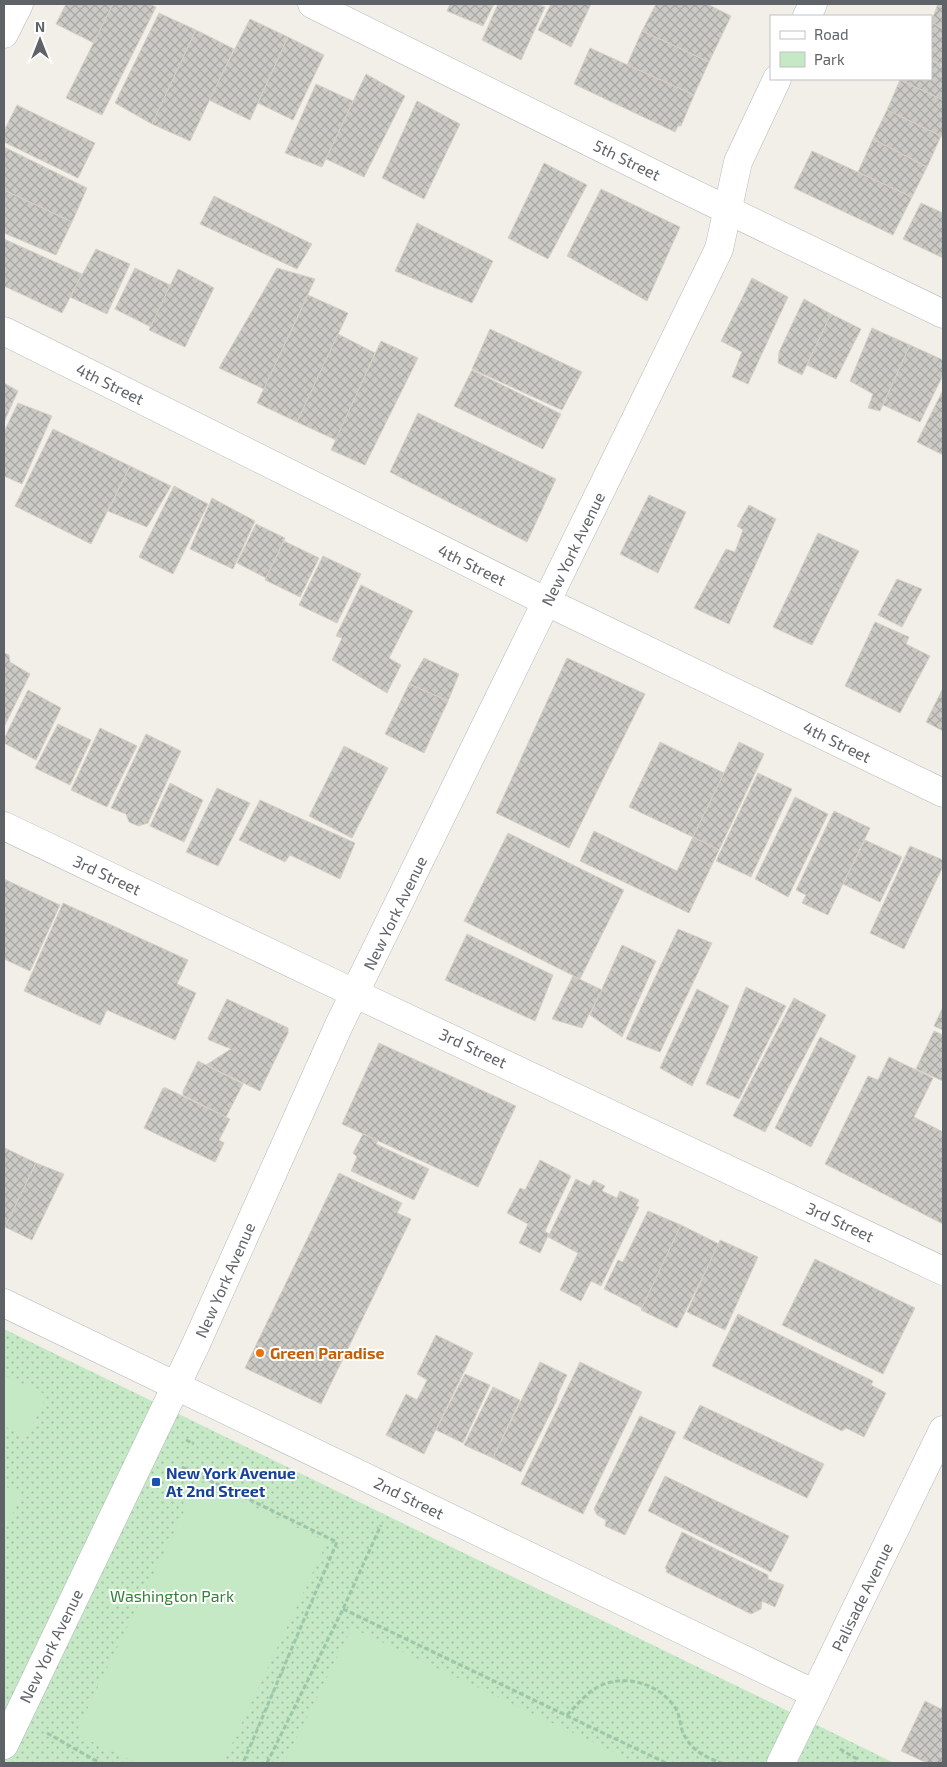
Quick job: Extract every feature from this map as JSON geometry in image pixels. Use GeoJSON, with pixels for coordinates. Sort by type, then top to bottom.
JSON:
{"type":"FeatureCollection","features":[{"type":"Feature","properties":{"kind":"street"},"geometry":{"type":"LineString","coordinates":[[4,34],[19,4]]}},
{"type":"Feature","properties":{"kind":"street","name":"5th Street"},"geometry":{"type":"LineString","coordinates":[[312,4],[943,314]]}},
{"type":"Feature","properties":{"kind":"street","name":"New York Avenue"},"geometry":{"type":"LineString","coordinates":[[4,1744],[196,1344],[340,1025],[719,249],[738,162],[777,80]]}},
{"type":"Feature","properties":{"kind":"street","name":"4th Street"},"geometry":{"type":"LineString","coordinates":[[4,331],[547,602],[943,793]]}},
{"type":"Feature","properties":{"kind":"street","name":"3rd Street"},"geometry":{"type":"LineString","coordinates":[[4,826],[943,1270]]}},
{"type":"Feature","properties":{"kind":"street","name":"2nd Street"},"geometry":{"type":"LineString","coordinates":[[4,1303],[815,1694]]}},
{"type":"Feature","properties":{"kind":"street","name":"Palisade Avenue"},"geometry":{"type":"LineString","coordinates":[[781,1763],[943,1430]]}},
{"type":"Feature","properties":{"kind":"path"},"geometry":{"type":"LineString","coordinates":[[182,1467],[299,1527],[337,1542],[243,1763]]}},
{"type":"Feature","properties":{"kind":"path"},"geometry":{"type":"LineString","coordinates":[[267,1763],[343,1609],[381,1525]]}},
{"type":"Feature","properties":{"kind":"path"},"geometry":{"type":"LineString","coordinates":[[343,1609],[666,1763]]}},
{"type":"Feature","properties":{"kind":"path"},"geometry":{"type":"LineString","coordinates":[[567,1715],[598,1686],[626,1680],[640,1682],[669,1699],[678,1713],[682,1729],[689,1744],[702,1756],[721,1763]]}},
{"type":"Feature","properties":{"kind":"path"},"geometry":{"type":"LineString","coordinates":[[45,1732],[100,1763]]}},
{"type":"Feature","properties":{"kind":"path"},"geometry":{"type":"LineString","coordinates":[[840,1749],[857,1759],[855,1763]]}},
{"type":"Feature","properties":{"kind":"green space","name":"Washington Park"},"geometry":{"type":"Polygon","coordinates":[[[4,1329],[821,1727],[894,1763],[4,1763],[4,1329]]]}},
{"type":"Feature","properties":{"kind":"green space"},"geometry":{"type":"Polygon","coordinates":[[[4,1375],[47,1395],[27,1437],[4,1426],[4,1375]]]}},
{"type":"Feature","properties":{"kind":"green space"},"geometry":{"type":"Polygon","coordinates":[[[199,1481],[327,1542],[223,1763],[137,1763],[75,1734],[199,1481]]]}},
{"type":"Feature","properties":{"kind":"green space"},"geometry":{"type":"Polygon","coordinates":[[[4,1486],[22,1494],[4,1532],[4,1486]]]}},
{"type":"Feature","properties":{"kind":"green space"},"geometry":{"type":"Polygon","coordinates":[[[352,1628],[637,1763],[284,1763],[352,1628]]]}},
{"type":"Feature","properties":{"kind":"building"},"geometry":{"type":"Polygon","coordinates":[[[66,4],[113,4],[94,43],[56,24],[66,4]]]}},
{"type":"Feature","properties":{"kind":"building"},"geometry":{"type":"Polygon","coordinates":[[[113,4],[149,4],[156,7],[102,115],[66,98],[113,4]]]}},
{"type":"Feature","properties":{"kind":"building"},"geometry":{"type":"Polygon","coordinates":[[[450,4],[494,4],[483,26],[447,11],[450,4]]]}},
{"type":"Feature","properties":{"kind":"building"},"geometry":{"type":"Polygon","coordinates":[[[498,4],[537,4],[545,7],[521,60],[482,40],[498,4]]]}},
{"type":"Feature","properties":{"kind":"building"},"geometry":{"type":"Polygon","coordinates":[[[551,4],[591,4],[571,47],[538,30],[551,4]]]}},
{"type":"Feature","properties":{"kind":"building"},"geometry":{"type":"Polygon","coordinates":[[[656,4],[707,4],[731,16],[709,62],[642,31],[656,4]]]}},
{"type":"Feature","properties":{"kind":"building"},"geometry":{"type":"Polygon","coordinates":[[[938,4],[943,4],[943,29],[932,23],[938,4]]]}},
{"type":"Feature","properties":{"kind":"building"},"geometry":{"type":"Polygon","coordinates":[[[159,13],[196,30],[152,124],[115,103],[159,13]]]}},
{"type":"Feature","properties":{"kind":"building"},"geometry":{"type":"Polygon","coordinates":[[[250,19],[288,37],[250,120],[209,100],[250,19]]]}},
{"type":"Feature","properties":{"kind":"building"},"geometry":{"type":"Polygon","coordinates":[[[932,23],[943,29],[943,66],[932,60],[932,23]]]}},
{"type":"Feature","properties":{"kind":"building"},"geometry":{"type":"Polygon","coordinates":[[[196,30],[234,49],[190,141],[152,124],[196,30]]]}},
{"type":"Feature","properties":{"kind":"building"},"geometry":{"type":"Polygon","coordinates":[[[642,31],[709,62],[694,95],[627,65],[642,31]]]}},
{"type":"Feature","properties":{"kind":"building"},"geometry":{"type":"Polygon","coordinates":[[[288,37],[324,55],[293,120],[258,103],[288,37]]]}},
{"type":"Feature","properties":{"kind":"building"},"geometry":{"type":"Polygon","coordinates":[[[590,48],[694,95],[681,126],[678,126],[675,132],[574,84],[590,48]]]}},
{"type":"Feature","properties":{"kind":"building"},"geometry":{"type":"Polygon","coordinates":[[[932,60],[943,66],[943,100],[900,80],[932,80],[932,60]]]}},
{"type":"Feature","properties":{"kind":"building"},"geometry":{"type":"Polygon","coordinates":[[[366,74],[405,96],[364,177],[326,159],[366,74]]]}},
{"type":"Feature","properties":{"kind":"building"},"geometry":{"type":"Polygon","coordinates":[[[900,80],[943,100],[943,137],[887,110],[900,80]]]}},
{"type":"Feature","properties":{"kind":"building"},"geometry":{"type":"Polygon","coordinates":[[[316,84],[353,101],[322,167],[285,153],[316,84]]]}},
{"type":"Feature","properties":{"kind":"building"},"geometry":{"type":"Polygon","coordinates":[[[417,101],[460,124],[424,199],[382,178],[417,101]]]}},
{"type":"Feature","properties":{"kind":"building"},"geometry":{"type":"Polygon","coordinates":[[[17,105],[95,143],[78,178],[4,142],[4,131],[17,105]]]}},
{"type":"Feature","properties":{"kind":"building"},"geometry":{"type":"Polygon","coordinates":[[[887,110],[941,136],[927,167],[873,139],[887,110]]]}},
{"type":"Feature","properties":{"kind":"building"},"geometry":{"type":"Polygon","coordinates":[[[873,139],[927,167],[912,197],[858,172],[873,139]]]}},
{"type":"Feature","properties":{"kind":"building"},"geometry":{"type":"Polygon","coordinates":[[[4,147],[87,188],[72,222],[4,190],[4,147]]]}},
{"type":"Feature","properties":{"kind":"building"},"geometry":{"type":"Polygon","coordinates":[[[812,151],[912,197],[893,235],[794,188],[812,151]]]}},
{"type":"Feature","properties":{"kind":"building"},"geometry":{"type":"Polygon","coordinates":[[[544,163],[587,185],[548,259],[508,238],[544,163]]]}},
{"type":"Feature","properties":{"kind":"building"},"geometry":{"type":"Polygon","coordinates":[[[601,189],[680,227],[647,301],[567,256],[601,189]]]}},
{"type":"Feature","properties":{"kind":"building"},"geometry":{"type":"Polygon","coordinates":[[[4,190],[72,222],[56,255],[4,233],[4,190]]]}},
{"type":"Feature","properties":{"kind":"building"},"geometry":{"type":"Polygon","coordinates":[[[214,196],[312,244],[297,269],[200,224],[214,196]]]}},
{"type":"Feature","properties":{"kind":"building"},"geometry":{"type":"Polygon","coordinates":[[[921,203],[943,213],[943,258],[903,239],[921,203]]]}},
{"type":"Feature","properties":{"kind":"building"},"geometry":{"type":"Polygon","coordinates":[[[417,223],[493,261],[472,303],[395,271],[417,223]]]}},
{"type":"Feature","properties":{"kind":"building"},"geometry":{"type":"Polygon","coordinates":[[[4,239],[82,274],[62,313],[4,286],[4,239]]]}},
{"type":"Feature","properties":{"kind":"building"},"geometry":{"type":"Polygon","coordinates":[[[96,249],[130,264],[107,314],[70,297],[96,249]]]}},
{"type":"Feature","properties":{"kind":"building"},"geometry":{"type":"Polygon","coordinates":[[[135,268],[170,285],[151,327],[115,309],[135,268]]]}},
{"type":"Feature","properties":{"kind":"building"},"geometry":{"type":"Polygon","coordinates":[[[277,268],[315,279],[264,389],[219,368],[277,268]]]}},
{"type":"Feature","properties":{"kind":"building"},"geometry":{"type":"Polygon","coordinates":[[[178,269],[214,288],[185,347],[149,330],[178,269]]]}},
{"type":"Feature","properties":{"kind":"building"},"geometry":{"type":"Polygon","coordinates":[[[752,278],[788,297],[748,384],[732,377],[742,352],[721,341],[752,278]]]}},
{"type":"Feature","properties":{"kind":"building"},"geometry":{"type":"Polygon","coordinates":[[[308,295],[348,313],[297,422],[257,403],[308,295]]]}},
{"type":"Feature","properties":{"kind":"building"},"geometry":{"type":"Polygon","coordinates":[[[804,299],[831,314],[802,375],[778,363],[779,352],[804,299]]]}},
{"type":"Feature","properties":{"kind":"building"},"geometry":{"type":"Polygon","coordinates":[[[831,314],[861,329],[836,379],[807,365],[831,314]]]}},
{"type":"Feature","properties":{"kind":"building"},"geometry":{"type":"Polygon","coordinates":[[[872,328],[910,345],[880,411],[868,408],[873,394],[850,381],[872,328]]]}},
{"type":"Feature","properties":{"kind":"building"},"geometry":{"type":"Polygon","coordinates":[[[490,329],[582,372],[562,410],[472,369],[490,329]]]}},
{"type":"Feature","properties":{"kind":"building"},"geometry":{"type":"Polygon","coordinates":[[[338,334],[375,353],[336,440],[297,422],[338,334]]]}},
{"type":"Feature","properties":{"kind":"building"},"geometry":{"type":"Polygon","coordinates":[[[381,341],[418,358],[365,465],[331,450],[381,341]]]}},
{"type":"Feature","properties":{"kind":"building"},"geometry":{"type":"Polygon","coordinates":[[[910,345],[943,360],[943,375],[920,422],[883,405],[910,345]]]}},
{"type":"Feature","properties":{"kind":"building"},"geometry":{"type":"Polygon","coordinates":[[[472,370],[561,414],[543,449],[454,406],[472,370]]]}},
{"type":"Feature","properties":{"kind":"building"},"geometry":{"type":"Polygon","coordinates":[[[4,383],[18,391],[4,422],[4,383]]]}},
{"type":"Feature","properties":{"kind":"building"},"geometry":{"type":"Polygon","coordinates":[[[943,390],[943,455],[917,442],[943,390]]]}},
{"type":"Feature","properties":{"kind":"building"},"geometry":{"type":"Polygon","coordinates":[[[18,403],[52,416],[22,484],[4,476],[4,432],[18,403]]]}},
{"type":"Feature","properties":{"kind":"building"},"geometry":{"type":"Polygon","coordinates":[[[418,413],[556,479],[527,542],[390,472],[418,413]]]}},
{"type":"Feature","properties":{"kind":"building"},"geometry":{"type":"Polygon","coordinates":[[[53,429],[130,466],[91,544],[15,506],[53,429]]]}},
{"type":"Feature","properties":{"kind":"building"},"geometry":{"type":"Polygon","coordinates":[[[130,466],[171,486],[147,527],[108,511],[130,466]]]}},
{"type":"Feature","properties":{"kind":"building"},"geometry":{"type":"Polygon","coordinates":[[[174,486],[208,504],[173,574],[139,557],[174,486]]]}},
{"type":"Feature","properties":{"kind":"building"},"geometry":{"type":"Polygon","coordinates":[[[649,495],[686,512],[658,573],[620,554],[649,495]]]}},
{"type":"Feature","properties":{"kind":"building"},"geometry":{"type":"Polygon","coordinates":[[[212,498],[255,521],[233,569],[190,549],[212,498]]]}},
{"type":"Feature","properties":{"kind":"building"},"geometry":{"type":"Polygon","coordinates":[[[749,505],[776,519],[729,624],[694,608],[726,549],[735,552],[743,530],[737,526],[749,505]]]}},
{"type":"Feature","properties":{"kind":"building"},"geometry":{"type":"Polygon","coordinates":[[[256,524],[285,538],[266,578],[237,563],[256,524]]]}},
{"type":"Feature","properties":{"kind":"building"},"geometry":{"type":"Polygon","coordinates":[[[818,533],[859,551],[812,645],[773,627],[818,533]]]}},
{"type":"Feature","properties":{"kind":"building"},"geometry":{"type":"Polygon","coordinates":[[[284,541],[319,558],[300,597],[265,580],[284,541]]]}},
{"type":"Feature","properties":{"kind":"building"},"geometry":{"type":"Polygon","coordinates":[[[323,556],[361,574],[337,623],[299,605],[323,556]]]}},
{"type":"Feature","properties":{"kind":"building"},"geometry":{"type":"Polygon","coordinates":[[[897,579],[922,589],[902,627],[878,615],[897,579]]]}},
{"type":"Feature","properties":{"kind":"building"},"geometry":{"type":"Polygon","coordinates":[[[361,585],[413,611],[389,658],[401,665],[387,693],[332,660],[342,638],[336,636],[361,585]]]}},
{"type":"Feature","properties":{"kind":"building"},"geometry":{"type":"Polygon","coordinates":[[[875,622],[909,637],[906,644],[930,656],[900,713],[845,686],[875,622]]]}},
{"type":"Feature","properties":{"kind":"building"},"geometry":{"type":"Polygon","coordinates":[[[4,653],[9,655],[10,662],[30,674],[4,727],[4,653]]]}},
{"type":"Feature","properties":{"kind":"building"},"geometry":{"type":"Polygon","coordinates":[[[424,658],[459,674],[448,701],[409,684],[424,658]]]}},
{"type":"Feature","properties":{"kind":"building"},"geometry":{"type":"Polygon","coordinates":[[[567,658],[645,694],[569,848],[496,813],[567,658]]]}},
{"type":"Feature","properties":{"kind":"building"},"geometry":{"type":"Polygon","coordinates":[[[409,684],[448,701],[424,753],[385,734],[409,684]]]}},
{"type":"Feature","properties":{"kind":"building"},"geometry":{"type":"Polygon","coordinates":[[[943,688],[943,731],[926,722],[943,688]]]}},
{"type":"Feature","properties":{"kind":"building"},"geometry":{"type":"Polygon","coordinates":[[[28,690],[61,708],[36,760],[4,743],[4,739],[28,690]]]}},
{"type":"Feature","properties":{"kind":"building"},"geometry":{"type":"Polygon","coordinates":[[[58,724],[91,740],[70,785],[35,768],[58,724]]]}},
{"type":"Feature","properties":{"kind":"building"},"geometry":{"type":"Polygon","coordinates":[[[100,728],[137,746],[107,807],[71,790],[100,728]]]}},
{"type":"Feature","properties":{"kind":"building"},"geometry":{"type":"Polygon","coordinates":[[[146,734],[181,751],[148,823],[138,826],[129,822],[126,814],[111,808],[146,734]]]}},
{"type":"Feature","properties":{"kind":"building"},"geometry":{"type":"Polygon","coordinates":[[[660,742],[724,773],[693,837],[629,807],[660,742]]]}},
{"type":"Feature","properties":{"kind":"building"},"geometry":{"type":"Polygon","coordinates":[[[739,742],[764,754],[719,850],[693,837],[739,742]]]}},
{"type":"Feature","properties":{"kind":"building"},"geometry":{"type":"Polygon","coordinates":[[[344,746],[388,768],[352,838],[309,816],[344,746]]]}},
{"type":"Feature","properties":{"kind":"building"},"geometry":{"type":"Polygon","coordinates":[[[758,773],[792,789],[751,877],[716,861],[758,773]]]}},
{"type":"Feature","properties":{"kind":"building"},"geometry":{"type":"Polygon","coordinates":[[[170,783],[203,800],[184,842],[150,826],[170,783]]]}},
{"type":"Feature","properties":{"kind":"building"},"geometry":{"type":"Polygon","coordinates":[[[217,788],[250,803],[218,866],[186,852],[217,788]]]}},
{"type":"Feature","properties":{"kind":"building"},"geometry":{"type":"Polygon","coordinates":[[[795,797],[828,814],[788,897],[755,879],[795,797]]]}},
{"type":"Feature","properties":{"kind":"building"},"geometry":{"type":"Polygon","coordinates":[[[260,800],[355,843],[340,879],[290,855],[285,862],[239,840],[260,800]]]}},
{"type":"Feature","properties":{"kind":"building"},"geometry":{"type":"Polygon","coordinates":[[[834,811],[870,828],[828,915],[802,903],[806,895],[796,890],[834,811]]]}},
{"type":"Feature","properties":{"kind":"building"},"geometry":{"type":"Polygon","coordinates":[[[594,831],[677,871],[693,837],[719,850],[689,913],[580,861],[594,831]]]}},
{"type":"Feature","properties":{"kind":"building"},"geometry":{"type":"Polygon","coordinates":[[[508,833],[624,890],[580,979],[464,921],[508,833]]]}},
{"type":"Feature","properties":{"kind":"building"},"geometry":{"type":"Polygon","coordinates":[[[865,840],[902,857],[880,902],[843,884],[865,840]]]}},
{"type":"Feature","properties":{"kind":"building"},"geometry":{"type":"Polygon","coordinates":[[[910,846],[943,860],[943,866],[904,949],[870,933],[910,846]]]}},
{"type":"Feature","properties":{"kind":"building"},"geometry":{"type":"Polygon","coordinates":[[[4,879],[60,905],[30,971],[4,959],[4,879]]]}},
{"type":"Feature","properties":{"kind":"building"},"geometry":{"type":"Polygon","coordinates":[[[63,903],[188,960],[177,984],[196,993],[175,1040],[107,1010],[100,1025],[24,991],[63,903]]]}},
{"type":"Feature","properties":{"kind":"building"},"geometry":{"type":"Polygon","coordinates":[[[678,929],[712,943],[660,1052],[626,1039],[678,929]]]}},
{"type":"Feature","properties":{"kind":"building"},"geometry":{"type":"Polygon","coordinates":[[[467,934],[553,975],[535,1021],[445,980],[467,934]]]}},
{"type":"Feature","properties":{"kind":"building"},"geometry":{"type":"Polygon","coordinates":[[[622,945],[656,961],[622,1037],[590,1015],[622,945]]]}},
{"type":"Feature","properties":{"kind":"building"},"geometry":{"type":"Polygon","coordinates":[[[573,976],[602,990],[582,1028],[552,1019],[573,976]]]}},
{"type":"Feature","properties":{"kind":"building"},"geometry":{"type":"Polygon","coordinates":[[[746,987],[786,1006],[739,1099],[706,1084],[746,987]]]}},
{"type":"Feature","properties":{"kind":"building"},"geometry":{"type":"Polygon","coordinates":[[[697,989],[729,1006],[692,1086],[660,1068],[697,989]]]}},
{"type":"Feature","properties":{"kind":"building"},"geometry":{"type":"Polygon","coordinates":[[[794,998],[826,1015],[765,1132],[733,1116],[794,998]]]}},
{"type":"Feature","properties":{"kind":"building"},"geometry":{"type":"Polygon","coordinates":[[[227,999],[288,1028],[288,1033],[260,1091],[206,1065],[231,1049],[208,1038],[227,999]]]}},
{"type":"Feature","properties":{"kind":"building"},"geometry":{"type":"Polygon","coordinates":[[[943,1007],[943,1030],[934,1026],[943,1007]]]}},
{"type":"Feature","properties":{"kind":"building"},"geometry":{"type":"Polygon","coordinates":[[[934,1031],[943,1035],[943,1081],[916,1069],[934,1031]]]}},
{"type":"Feature","properties":{"kind":"building"},"geometry":{"type":"Polygon","coordinates":[[[820,1037],[856,1056],[811,1147],[775,1128],[820,1037]]]}},
{"type":"Feature","properties":{"kind":"building"},"geometry":{"type":"Polygon","coordinates":[[[379,1043],[516,1106],[478,1187],[342,1124],[379,1043]]]}},
{"type":"Feature","properties":{"kind":"building"},"geometry":{"type":"Polygon","coordinates":[[[889,1057],[933,1078],[914,1117],[943,1132],[943,1224],[825,1164],[868,1076],[878,1080],[889,1057]]]}},
{"type":"Feature","properties":{"kind":"building"},"geometry":{"type":"Polygon","coordinates":[[[198,1061],[243,1084],[226,1117],[183,1095],[183,1091],[198,1061]]]}},
{"type":"Feature","properties":{"kind":"building"},"geometry":{"type":"Polygon","coordinates":[[[163,1088],[230,1119],[219,1140],[224,1143],[215,1162],[144,1128],[163,1088]]]}},
{"type":"Feature","properties":{"kind":"building"},"geometry":{"type":"Polygon","coordinates":[[[363,1134],[378,1141],[376,1144],[429,1169],[414,1200],[351,1171],[357,1157],[353,1153],[363,1134]]]}},
{"type":"Feature","properties":{"kind":"building"},"geometry":{"type":"Polygon","coordinates":[[[5,1148],[36,1163],[4,1229],[4,1151],[5,1148]]]}},
{"type":"Feature","properties":{"kind":"building"},"geometry":{"type":"Polygon","coordinates":[[[540,1160],[571,1176],[545,1231],[549,1234],[540,1253],[519,1243],[528,1224],[507,1213],[520,1188],[525,1190],[540,1160]]]}},
{"type":"Feature","properties":{"kind":"building"},"geometry":{"type":"Polygon","coordinates":[[[36,1163],[64,1174],[32,1240],[5,1227],[36,1163]]]}},
{"type":"Feature","properties":{"kind":"building"},"geometry":{"type":"Polygon","coordinates":[[[339,1173],[402,1203],[397,1213],[411,1219],[321,1404],[245,1368],[339,1173]]]}},
{"type":"Feature","properties":{"kind":"building"},"geometry":{"type":"Polygon","coordinates":[[[576,1179],[590,1186],[593,1180],[605,1186],[602,1191],[617,1198],[620,1191],[639,1200],[636,1206],[639,1207],[601,1286],[591,1281],[581,1301],[560,1290],[578,1253],[548,1237],[576,1179]]]}},
{"type":"Feature","properties":{"kind":"building"},"geometry":{"type":"Polygon","coordinates":[[[648,1211],[681,1225],[642,1308],[604,1289],[618,1260],[623,1262],[648,1211]]]}},
{"type":"Feature","properties":{"kind":"building"},"geometry":{"type":"Polygon","coordinates":[[[681,1225],[719,1244],[677,1328],[641,1310],[681,1225]]]}},
{"type":"Feature","properties":{"kind":"building"},"geometry":{"type":"Polygon","coordinates":[[[720,1240],[758,1257],[725,1330],[687,1312],[720,1240]]]}},
{"type":"Feature","properties":{"kind":"building"},"geometry":{"type":"Polygon","coordinates":[[[815,1259],[915,1308],[883,1374],[782,1325],[815,1259]]]}},
{"type":"Feature","properties":{"kind":"building"},"geometry":{"type":"Polygon","coordinates":[[[738,1314],[873,1381],[871,1385],[886,1393],[864,1437],[846,1428],[842,1431],[712,1366],[738,1314]]]}},
{"type":"Feature","properties":{"kind":"building"},"geometry":{"type":"Polygon","coordinates":[[[436,1335],[473,1353],[424,1454],[386,1435],[406,1394],[417,1400],[427,1380],[417,1374],[436,1335]]]}},
{"type":"Feature","properties":{"kind":"building"},"geometry":{"type":"Polygon","coordinates":[[[540,1362],[567,1375],[557,1400],[521,1472],[493,1458],[540,1362]]]}},
{"type":"Feature","properties":{"kind":"building"},"geometry":{"type":"Polygon","coordinates":[[[580,1362],[642,1392],[583,1514],[521,1484],[580,1362]]]}},
{"type":"Feature","properties":{"kind":"building"},"geometry":{"type":"Polygon","coordinates":[[[465,1374],[490,1385],[463,1443],[436,1430],[465,1374]]]}},
{"type":"Feature","properties":{"kind":"building"},"geometry":{"type":"Polygon","coordinates":[[[493,1387],[520,1400],[493,1458],[464,1445],[493,1387]]]}},
{"type":"Feature","properties":{"kind":"building"},"geometry":{"type":"Polygon","coordinates":[[[700,1405],[824,1464],[807,1498],[683,1438],[700,1405]]]}},
{"type":"Feature","properties":{"kind":"building"},"geometry":{"type":"Polygon","coordinates":[[[640,1416],[676,1432],[625,1535],[605,1526],[606,1520],[597,1515],[594,1509],[640,1416]]]}},
{"type":"Feature","properties":{"kind":"building"},"geometry":{"type":"Polygon","coordinates":[[[665,1476],[789,1536],[771,1572],[648,1511],[665,1476]]]}},
{"type":"Feature","properties":{"kind":"building"},"geometry":{"type":"Polygon","coordinates":[[[682,1532],[768,1575],[768,1579],[784,1585],[775,1607],[762,1601],[761,1609],[751,1614],[666,1572],[665,1568],[682,1532]]]}},
{"type":"Feature","properties":{"kind":"building"},"geometry":{"type":"Polygon","coordinates":[[[925,1701],[941,1709],[943,1704],[943,1763],[927,1763],[901,1751],[925,1701]]]}},
{"type":"Feature","properties":{"kind":"place","name":"Green Paradise"},"geometry":{"type":"Point","coordinates":[260,1353]}},
{"type":"Feature","properties":{"kind":"place","name":"New York Avenue At 2nd Street"},"geometry":{"type":"Point","coordinates":[156,1482]}}]}
